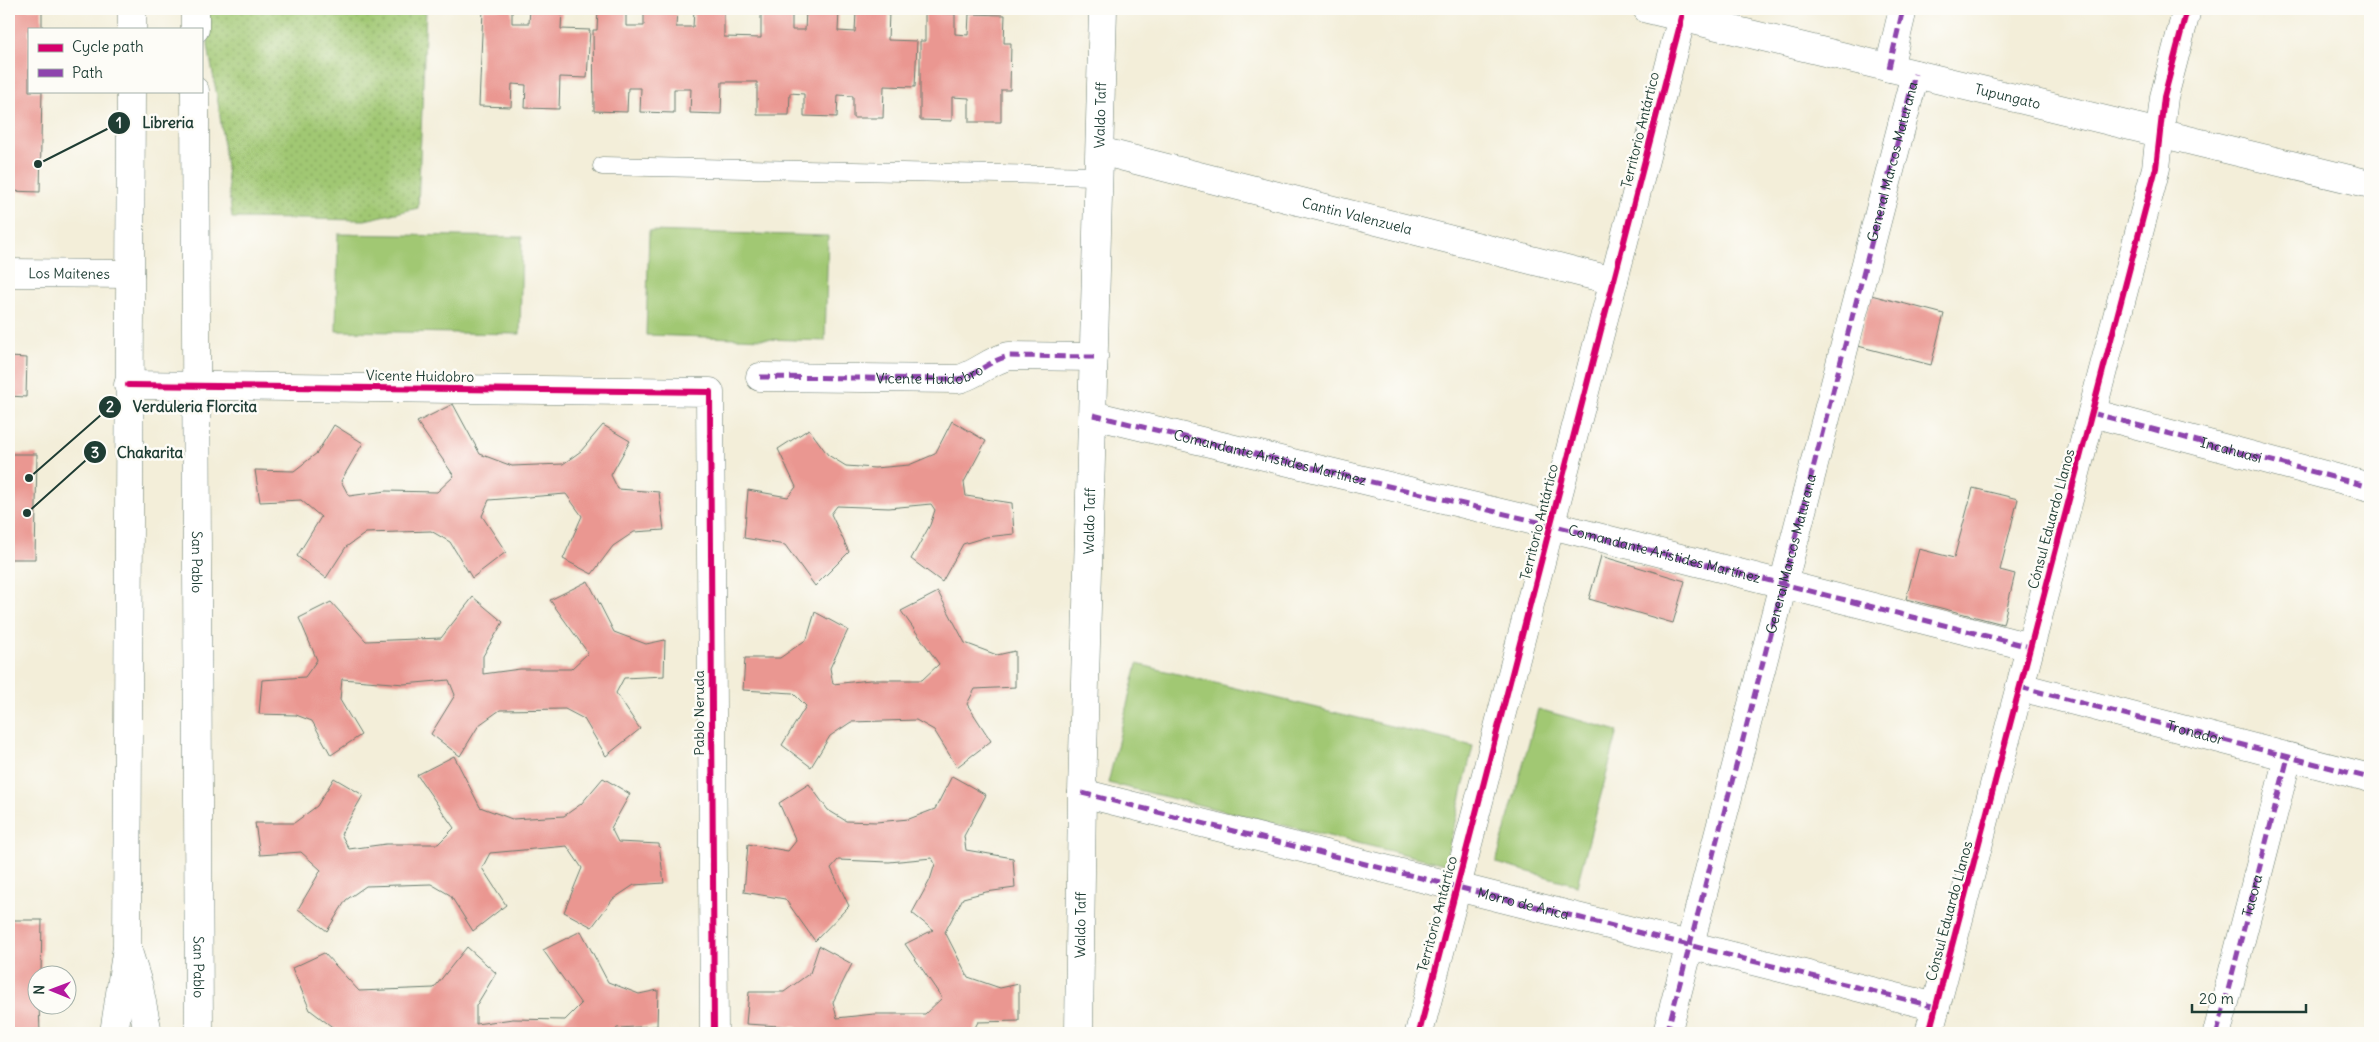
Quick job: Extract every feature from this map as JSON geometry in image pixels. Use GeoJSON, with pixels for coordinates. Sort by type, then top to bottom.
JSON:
{"type":"FeatureCollection","features":[{"type":"Feature","properties":{"kind":"street"},"geometry":{"type":"LineString","coordinates":[[132,9],[132,28]]}},
{"type":"Feature","properties":{"kind":"street"},"geometry":{"type":"LineString","coordinates":[[195,9],[195,28]]}},
{"type":"Feature","properties":{"kind":"street","name":"Waldo Taff"},"geometry":{"type":"LineString","coordinates":[[1079,1033],[1082,793],[1103,9]]}},
{"type":"Feature","properties":{"kind":"street","name":"Tupungato"},"geometry":{"type":"LineString","coordinates":[[1646,9],[2370,184]]}},
{"type":"Feature","properties":{"kind":"street"},"geometry":{"type":"LineString","coordinates":[[1889,68],[1903,9]]}},
{"type":"Feature","properties":{"kind":"street","name":"Cónsul Eduardo Llanos"},"geometry":{"type":"LineString","coordinates":[[1929,1033],[2156,168],[2164,97],[2187,9]]}},
{"type":"Feature","properties":{"kind":"street","name":"Territorio Antártico"},"geometry":{"type":"LineString","coordinates":[[1419,1033],[1682,17]]}},
{"type":"Feature","properties":{"kind":"street","name":"General Marcos Maturana"},"geometry":{"type":"LineString","coordinates":[[1667,1033],[1915,74]]}},
{"type":"Feature","properties":{"kind":"street"},"geometry":{"type":"LineString","coordinates":[[114,1033],[127,947],[128,385],[131,92]]}},
{"type":"Feature","properties":{"kind":"street","name":"San Pablo"},"geometry":{"type":"LineString","coordinates":[[196,92],[200,1033]]}},
{"type":"Feature","properties":{"kind":"street","name":"Cantin Valenzuela"},"geometry":{"type":"LineString","coordinates":[[1100,164],[1614,281]]}},
{"type":"Feature","properties":{"kind":"street","name":"Los Maitenes"},"geometry":{"type":"LineString","coordinates":[[9,273],[130,274]]}},
{"type":"Feature","properties":{"kind":"street","name":"Vicente Huidobro"},"geometry":{"type":"LineString","coordinates":[[760,377],[959,378],[972,376],[997,359],[1009,356],[1094,357]]}},
{"type":"Feature","properties":{"kind":"street","name":"Vicente Huidobro"},"geometry":{"type":"LineString","coordinates":[[128,385],[710,392]]}},
{"type":"Feature","properties":{"kind":"street","name":"Pablo Neruda"},"geometry":{"type":"LineString","coordinates":[[710,392],[714,1033]]}},
{"type":"Feature","properties":{"kind":"street","name":"Incahuasi"},"geometry":{"type":"LineString","coordinates":[[2092,413],[2370,488]]}},
{"type":"Feature","properties":{"kind":"street","name":"Comandante Arístides Martínez"},"geometry":{"type":"LineString","coordinates":[[1093,415],[1551,525],[2030,647]]}},
{"type":"Feature","properties":{"kind":"street","name":"Tronador"},"geometry":{"type":"LineString","coordinates":[[2020,687],[2370,778]]}},
{"type":"Feature","properties":{"kind":"street","name":"Tacora"},"geometry":{"type":"LineString","coordinates":[[2217,1033],[2288,757]]}},
{"type":"Feature","properties":{"kind":"street","name":"Morro de Arica"},"geometry":{"type":"LineString","coordinates":[[1082,793],[1936,1007]]}},
{"type":"Feature","properties":{"kind":"street"},"geometry":{"type":"LineString","coordinates":[[127,947],[139,987],[148,1033]]}},
{"type":"Feature","properties":{"kind":"lane"},"geometry":{"type":"LineString","coordinates":[[602,166],[1100,164]]}},
{"type":"Feature","properties":{"kind":"green space"},"geometry":{"type":"Polygon","coordinates":[[[208,9],[426,9],[418,208],[365,220],[232,218],[219,108],[208,46],[208,9]]]}},
{"type":"Feature","properties":{"kind":"green space"},"geometry":{"type":"Polygon","coordinates":[[[649,231],[828,236],[825,341],[646,335],[649,231]]]}},
{"type":"Feature","properties":{"kind":"green space"},"geometry":{"type":"Polygon","coordinates":[[[338,234],[522,237],[520,334],[336,331],[338,234]]]}},
{"type":"Feature","properties":{"kind":"green space"},"geometry":{"type":"Polygon","coordinates":[[[1137,664],[1473,746],[1445,864],[1108,783],[1137,664]]]}},
{"type":"Feature","properties":{"kind":"green space"},"geometry":{"type":"Polygon","coordinates":[[[1538,709],[1618,731],[1577,885],[1496,863],[1538,709]]]}},
{"type":"Feature","properties":{"kind":"building"},"geometry":{"type":"Polygon","coordinates":[[[9,9],[42,9],[42,28],[28,28],[28,92],[42,92],[40,192],[9,191],[9,9]]]}},
{"type":"Feature","properties":{"kind":"building"},"geometry":{"type":"Polygon","coordinates":[[[483,9],[512,9],[512,23],[529,23],[530,9],[562,9],[561,29],[590,30],[587,78],[560,77],[559,109],[525,108],[526,85],[512,84],[511,107],[479,106],[483,9]]]}},
{"type":"Feature","properties":{"kind":"building"},"geometry":{"type":"Polygon","coordinates":[[[598,9],[626,9],[626,26],[644,26],[644,9],[677,9],[676,27],[693,27],[694,9],[724,9],[724,37],[761,38],[761,9],[792,9],[792,30],[805,30],[806,10],[839,11],[838,31],[855,32],[856,11],[889,12],[888,40],[917,41],[915,87],[884,86],[883,118],[853,118],[853,96],[838,95],[837,117],[804,116],[804,94],[790,93],[789,115],[757,115],[757,82],[722,82],[721,114],[690,113],[691,89],[674,89],[674,113],[640,112],[641,88],[628,88],[627,112],[594,111],[593,30],[597,30],[598,9]]]}},
{"type":"Feature","properties":{"kind":"building"},"geometry":{"type":"Polygon","coordinates":[[[925,13],[955,14],[955,34],[968,35],[969,14],[1005,15],[1004,43],[1011,43],[1010,90],[1001,90],[1001,122],[969,122],[969,98],[952,97],[952,121],[920,120],[920,41],[925,41],[925,13]]]}},
{"type":"Feature","properties":{"kind":"building"},"geometry":{"type":"Polygon","coordinates":[[[1871,295],[1944,314],[1931,365],[1858,346],[1871,295]]]}},
{"type":"Feature","properties":{"kind":"building"},"geometry":{"type":"Polygon","coordinates":[[[9,357],[27,358],[26,397],[9,396],[9,357]]]}},
{"type":"Feature","properties":{"kind":"building"},"geometry":{"type":"Polygon","coordinates":[[[453,404],[480,454],[512,466],[563,464],[581,451],[603,425],[630,441],[611,475],[618,489],[659,492],[664,530],[634,532],[613,546],[592,574],[563,559],[582,516],[566,494],[489,500],[482,516],[506,552],[472,578],[450,542],[431,531],[366,533],[346,547],[326,578],[297,556],[321,517],[301,500],[260,502],[255,470],[294,471],[317,453],[334,425],[363,443],[341,481],[349,496],[386,491],[437,492],[454,476],[417,422],[453,404]]]}},
{"type":"Feature","properties":{"kind":"building"},"geometry":{"type":"Polygon","coordinates":[[[952,421],[986,441],[964,482],[966,496],[1012,503],[1014,534],[986,537],[963,544],[942,582],[911,559],[930,525],[935,510],[931,504],[889,508],[837,506],[831,514],[849,552],[815,586],[785,545],[744,538],[748,490],[788,497],[796,487],[778,449],[809,429],[828,455],[846,466],[875,468],[909,465],[935,454],[952,421]]]}},
{"type":"Feature","properties":{"kind":"building"},"geometry":{"type":"Polygon","coordinates":[[[9,454],[37,454],[35,559],[9,559],[9,454]]]}},
{"type":"Feature","properties":{"kind":"building"},"geometry":{"type":"Polygon","coordinates":[[[1973,488],[2018,499],[2000,570],[2015,574],[2003,624],[1906,599],[1919,549],[1954,558],[1973,488]]]}},
{"type":"Feature","properties":{"kind":"building"},"geometry":{"type":"Polygon","coordinates":[[[1601,556],[1685,581],[1673,623],[1589,599],[1601,556]]]}},
{"type":"Feature","properties":{"kind":"building"},"geometry":{"type":"Polygon","coordinates":[[[588,581],[614,632],[646,644],[665,640],[664,676],[624,678],[616,693],[640,729],[606,756],[584,719],[565,709],[500,710],[479,725],[460,756],[431,734],[455,695],[449,680],[404,684],[342,679],[340,700],[361,735],[331,755],[312,721],[296,715],[259,714],[262,680],[305,677],[317,660],[299,618],[331,602],[366,641],[441,638],[473,597],[503,622],[483,656],[483,674],[520,669],[571,669],[588,653],[550,600],[588,581]]]}},
{"type":"Feature","properties":{"kind":"building"},"geometry":{"type":"Polygon","coordinates":[[[938,592],[965,643],[997,655],[1015,651],[1015,687],[975,689],[967,704],[991,741],[957,767],[934,730],[916,720],[851,722],[830,736],[811,767],[782,745],[806,706],[793,693],[743,690],[745,658],[780,658],[807,639],[815,612],[848,630],[830,668],[833,684],[870,680],[922,680],[939,664],[901,611],[938,592]]]}},
{"type":"Feature","properties":{"kind":"building"},"geometry":{"type":"Polygon","coordinates":[[[454,756],[480,807],[512,819],[564,816],[581,804],[603,778],[630,794],[611,828],[618,842],[659,844],[664,883],[634,885],[613,899],[592,927],[564,912],[582,868],[567,846],[490,853],[482,868],[506,905],[473,931],[450,895],[431,884],[366,886],[346,900],[327,931],[298,909],[321,870],[301,852],[260,855],[255,823],[294,823],[317,806],[334,778],[363,795],[341,834],[349,849],[386,844],[438,844],[454,828],[417,775],[454,756]]]}},
{"type":"Feature","properties":{"kind":"building"},"geometry":{"type":"Polygon","coordinates":[[[952,776],[986,795],[964,836],[966,850],[1013,858],[1015,888],[986,892],[963,898],[945,932],[968,977],[1000,988],[1019,984],[1019,1021],[978,1022],[972,1033],[803,1033],[796,1027],[746,1024],[749,992],[784,992],[810,973],[819,946],[852,964],[833,1002],[837,1018],[874,1014],[925,1014],[942,998],[905,944],[933,930],[912,913],[930,880],[935,864],[932,858],[889,862],[838,860],[831,868],[849,906],[815,941],[785,899],[744,892],[748,844],[788,851],[796,841],[779,803],[809,784],[828,810],[846,821],[876,822],[909,819],[935,809],[952,776]]]}},
{"type":"Feature","properties":{"kind":"building"},"geometry":{"type":"Polygon","coordinates":[[[9,920],[42,920],[41,964],[28,964],[28,1014],[39,1014],[40,1033],[9,1033],[9,920]]]}},
{"type":"Feature","properties":{"kind":"building"},"geometry":{"type":"Polygon","coordinates":[[[581,931],[608,982],[639,994],[658,990],[657,1026],[617,1028],[614,1033],[444,1033],[442,1031],[387,1033],[335,1029],[310,1010],[292,968],[324,953],[359,991],[434,988],[467,947],[496,973],[476,1006],[476,1024],[513,1019],[565,1020],[581,1004],[543,950],[581,931]]]}},
{"type":"Feature","properties":{"kind":"marked path"},"geometry":{"type":"LineString","coordinates":[[1889,68],[1903,9]]}},
{"type":"Feature","properties":{"kind":"marked path"},"geometry":{"type":"LineString","coordinates":[[1667,1033],[1915,74]]}},
{"type":"Feature","properties":{"kind":"marked path"},"geometry":{"type":"LineString","coordinates":[[760,377],[959,379],[1009,356],[1094,357]]}},
{"type":"Feature","properties":{"kind":"marked path"},"geometry":{"type":"LineString","coordinates":[[2092,413],[2370,487]]}},
{"type":"Feature","properties":{"kind":"marked path"},"geometry":{"type":"LineString","coordinates":[[1093,415],[1551,525],[2030,647]]}},
{"type":"Feature","properties":{"kind":"marked path"},"geometry":{"type":"LineString","coordinates":[[2020,687],[2370,778]]}},
{"type":"Feature","properties":{"kind":"marked path"},"geometry":{"type":"LineString","coordinates":[[2217,1033],[2288,757]]}},
{"type":"Feature","properties":{"kind":"marked path"},"geometry":{"type":"LineString","coordinates":[[1082,793],[1936,1007]]}},
{"type":"Feature","properties":{"kind":"cycle path"},"geometry":{"type":"LineString","coordinates":[[1929,1033],[2156,168],[2164,97],[2187,9]]}},
{"type":"Feature","properties":{"kind":"cycle path"},"geometry":{"type":"LineString","coordinates":[[1419,1033],[1682,17]]}},
{"type":"Feature","properties":{"kind":"cycle path"},"geometry":{"type":"LineString","coordinates":[[128,385],[710,392],[714,1033]]}},
{"type":"Feature","properties":{"kind":"place","name":"Libreria"},"geometry":{"type":"Point","coordinates":[38,164]}},
{"type":"Feature","properties":{"kind":"place","name":"Verduleria Florcita"},"geometry":{"type":"Point","coordinates":[29,478]}},
{"type":"Feature","properties":{"kind":"place","name":"Chakarita"},"geometry":{"type":"Point","coordinates":[27,513]}}]}
